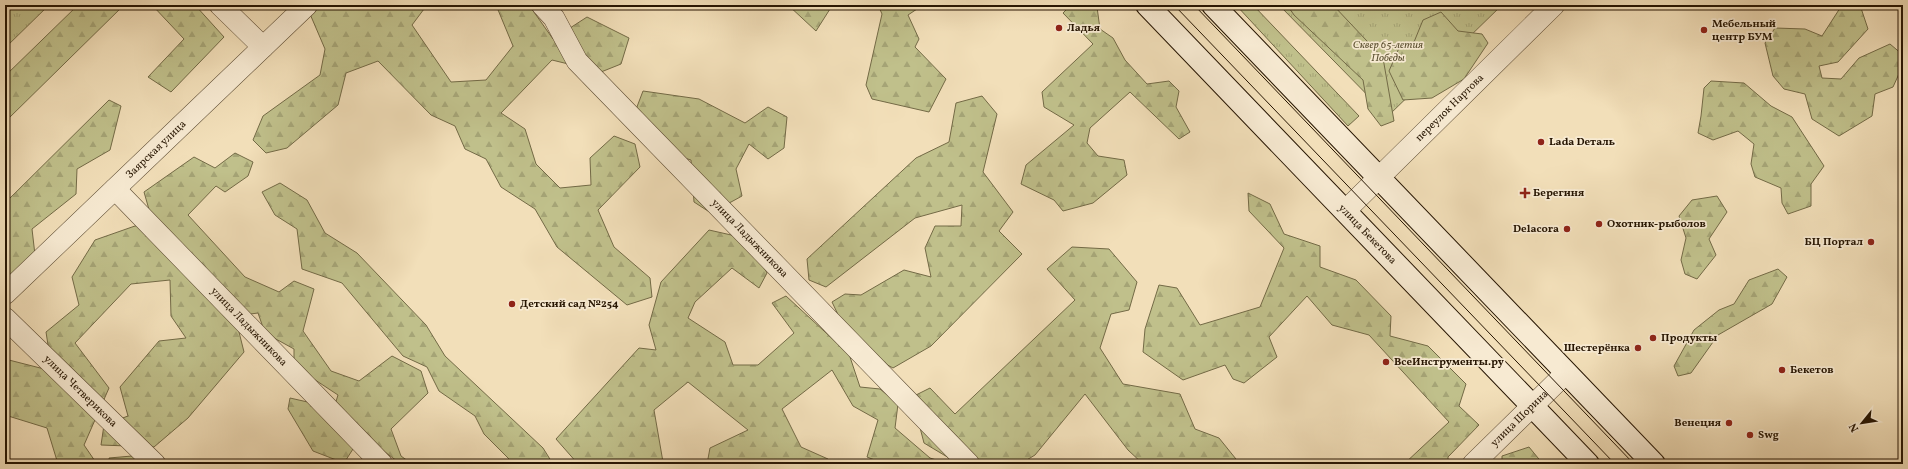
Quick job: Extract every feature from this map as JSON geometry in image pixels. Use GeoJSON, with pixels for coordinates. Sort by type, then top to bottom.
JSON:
{"type":"FeatureCollection","features":[{"type":"Feature","properties":{"kind":"main road","name":"улица Бекетова"},"geometry":{"type":"LineString","coordinates":[[1147,5],[1588,464]]}},
{"type":"Feature","properties":{"kind":"main road"},"geometry":{"type":"LineString","coordinates":[[1213,5],[1654,464]]}},
{"type":"Feature","properties":{"kind":"street"},"geometry":{"type":"LineString","coordinates":[[220,5],[262,47]]}},
{"type":"Feature","properties":{"kind":"street","name":"Заярская улица"},"geometry":{"type":"LineString","coordinates":[[5,294],[307,5]]}},
{"type":"Feature","properties":{"kind":"street","name":"улица Ладыжникова"},"geometry":{"type":"LineString","coordinates":[[542,5],[554,18],[577,61],[969,464]]}},
{"type":"Feature","properties":{"kind":"street","name":"переулок Нартова"},"geometry":{"type":"LineString","coordinates":[[1344,211],[1554,5]]}},
{"type":"Feature","properties":{"kind":"street","name":"улица Ладыжникова"},"geometry":{"type":"LineString","coordinates":[[115,189],[382,464]]}},
{"type":"Feature","properties":{"kind":"street","name":"улица Четверикова"},"geometry":{"type":"LineString","coordinates":[[5,318],[155,464]]}},
{"type":"Feature","properties":{"kind":"street","name":"улица Шорина"},"geometry":{"type":"LineString","coordinates":[[1473,464],[1566,373]]}},
{"type":"Feature","properties":{"kind":"green space"},"geometry":{"type":"Polygon","coordinates":[[[5,5],[49,5],[5,48],[5,5]]]}},
{"type":"Feature","properties":{"kind":"green space"},"geometry":{"type":"Polygon","coordinates":[[[78,5],[124,5],[8,119],[5,116],[5,76],[78,5]]]}},
{"type":"Feature","properties":{"kind":"green space"},"geometry":{"type":"Polygon","coordinates":[[[152,5],[195,5],[224,37],[171,92],[148,77],[184,39],[152,5]]]}},
{"type":"Feature","properties":{"kind":"green space"},"geometry":{"type":"Polygon","coordinates":[[[318,5],[427,5],[412,25],[451,82],[486,80],[513,46],[496,5],[529,5],[553,39],[587,17],[629,38],[621,64],[601,72],[552,60],[501,113],[525,129],[536,164],[560,188],[591,185],[590,158],[614,136],[635,144],[640,167],[598,210],[614,247],[650,278],[652,297],[627,305],[557,247],[535,209],[501,187],[486,159],[465,149],[455,126],[431,115],[378,61],[346,73],[338,105],[287,148],[266,153],[253,140],[263,116],[320,75],[325,49],[310,14],[318,5]]]}},
{"type":"Feature","properties":{"kind":"green space"},"geometry":{"type":"Polygon","coordinates":[[[788,5],[829,5],[830,9],[816,31],[788,5]]]}},
{"type":"Feature","properties":{"kind":"green space"},"geometry":{"type":"Polygon","coordinates":[[[878,5],[923,5],[908,15],[919,39],[915,47],[946,79],[929,112],[872,99],[866,85],[882,14],[878,5]]]}},
{"type":"Feature","properties":{"kind":"green space"},"geometry":{"type":"Polygon","coordinates":[[[1071,5],[1097,7],[1100,29],[1113,38],[1125,60],[1147,84],[1169,81],[1179,91],[1176,107],[1190,132],[1179,139],[1130,92],[1090,128],[1087,143],[1098,156],[1124,160],[1127,175],[1093,203],[1063,211],[1054,200],[1021,184],[1026,165],[1074,125],[1044,107],[1042,92],[1093,44],[1063,13],[1071,5]]]}},
{"type":"Feature","properties":{"kind":"green space"},"geometry":{"type":"Polygon","coordinates":[[[1236,5],[1253,5],[1359,116],[1348,126],[1236,5]]]}},
{"type":"Feature","properties":{"kind":"green space","name":"Сквер 65-летия Победы"},"geometry":{"type":"Polygon","coordinates":[[[1279,5],[1502,5],[1388,116],[1279,5]]]}},
{"type":"Feature","properties":{"kind":"green space"},"geometry":{"type":"Polygon","coordinates":[[[1287,5],[1333,5],[1383,58],[1394,121],[1381,126],[1368,109],[1363,80],[1294,15],[1287,5]]]}},
{"type":"Feature","properties":{"kind":"green space"},"geometry":{"type":"Polygon","coordinates":[[[1842,5],[1860,5],[1868,29],[1838,62],[1819,66],[1822,78],[1841,79],[1859,58],[1890,44],[1903,55],[1903,65],[1893,87],[1875,94],[1872,116],[1839,136],[1812,119],[1805,94],[1784,89],[1773,76],[1765,43],[1775,28],[1805,29],[1822,36],[1842,5]]]}},
{"type":"Feature","properties":{"kind":"green space"},"geometry":{"type":"Polygon","coordinates":[[[1441,12],[1458,31],[1482,34],[1488,43],[1464,79],[1432,98],[1403,100],[1389,71],[1399,48],[1414,42],[1423,20],[1441,12]]]}},
{"type":"Feature","properties":{"kind":"green space"},"geometry":{"type":"Polygon","coordinates":[[[1711,81],[1744,83],[1771,106],[1792,117],[1824,166],[1811,184],[1811,206],[1788,214],[1782,203],[1781,188],[1755,177],[1751,164],[1754,144],[1738,131],[1713,140],[1698,133],[1704,88],[1711,81]]]}},
{"type":"Feature","properties":{"kind":"green space"},"geometry":{"type":"Polygon","coordinates":[[[643,91],[699,99],[745,123],[768,107],[787,117],[784,148],[768,159],[749,144],[736,169],[742,196],[711,213],[694,202],[691,160],[652,148],[635,112],[643,91]]]}},
{"type":"Feature","properties":{"kind":"green space"},"geometry":{"type":"Polygon","coordinates":[[[982,96],[997,114],[983,172],[1013,212],[999,231],[1022,254],[931,346],[893,368],[853,346],[832,302],[845,294],[861,295],[904,270],[931,277],[925,248],[935,226],[961,226],[962,205],[915,218],[826,287],[809,280],[807,259],[916,158],[949,142],[956,103],[982,96]]]}},
{"type":"Feature","properties":{"kind":"green space"},"geometry":{"type":"Polygon","coordinates":[[[109,100],[121,106],[110,150],[77,169],[76,194],[32,229],[35,255],[5,284],[5,203],[109,100]]]}},
{"type":"Feature","properties":{"kind":"green space"},"geometry":{"type":"Polygon","coordinates":[[[235,153],[253,162],[248,176],[225,192],[216,186],[188,215],[245,277],[279,292],[294,281],[314,289],[303,331],[331,371],[359,381],[392,356],[421,371],[428,393],[391,429],[401,456],[412,464],[401,464],[362,435],[344,463],[313,451],[288,409],[290,398],[334,408],[338,395],[294,366],[294,349],[265,333],[258,313],[235,316],[244,352],[188,418],[154,447],[101,445],[104,425],[128,416],[120,387],[159,341],[186,338],[171,316],[170,280],[131,284],[75,343],[109,388],[84,445],[97,464],[58,464],[47,428],[5,415],[5,359],[52,371],[46,332],[79,305],[72,277],[95,240],[152,220],[144,192],[194,157],[215,168],[235,153]]]}},
{"type":"Feature","properties":{"kind":"green space"},"geometry":{"type":"Polygon","coordinates":[[[280,183],[307,200],[325,233],[357,253],[426,325],[445,356],[543,448],[553,464],[514,464],[484,434],[475,416],[439,391],[427,367],[403,356],[342,283],[302,269],[297,229],[275,215],[262,192],[280,183]]]}},
{"type":"Feature","properties":{"kind":"green space"},"geometry":{"type":"Polygon","coordinates":[[[1248,193],[1270,204],[1284,234],[1320,246],[1320,267],[1356,280],[1391,316],[1390,336],[1428,346],[1466,384],[1459,406],[1479,425],[1448,457],[1448,464],[1404,464],[1449,422],[1369,335],[1332,325],[1307,296],[1269,337],[1277,357],[1244,383],[1233,379],[1225,365],[1183,380],[1143,352],[1145,329],[1159,285],[1177,288],[1200,325],[1260,307],[1284,248],[1249,211],[1248,193]]]}},
{"type":"Feature","properties":{"kind":"green space"},"geometry":{"type":"Polygon","coordinates":[[[1717,196],[1727,212],[1709,239],[1716,255],[1697,279],[1685,274],[1681,260],[1686,238],[1679,216],[1692,200],[1717,196]]]}},
{"type":"Feature","properties":{"kind":"green space"},"geometry":{"type":"Polygon","coordinates":[[[709,230],[749,239],[767,273],[759,288],[732,268],[695,302],[688,318],[725,342],[733,365],[758,365],[794,333],[772,303],[786,296],[849,354],[860,387],[880,389],[898,404],[895,428],[930,458],[949,464],[885,464],[867,457],[878,420],[853,406],[832,370],[782,409],[801,447],[828,459],[833,464],[777,464],[775,462],[771,464],[707,464],[710,448],[748,430],[688,382],[654,410],[663,462],[661,464],[578,464],[556,439],[639,348],[656,350],[649,325],[661,282],[709,230]]]}},
{"type":"Feature","properties":{"kind":"green space"},"geometry":{"type":"Polygon","coordinates":[[[1072,247],[1109,249],[1137,282],[1129,310],[1111,314],[1100,348],[1123,384],[1180,394],[1195,429],[1219,438],[1240,464],[1143,464],[1128,450],[1085,394],[1035,455],[1020,464],[959,464],[924,443],[912,397],[930,388],[955,414],[1075,300],[1047,269],[1072,247]]]}},
{"type":"Feature","properties":{"kind":"green space"},"geometry":{"type":"Polygon","coordinates":[[[1778,269],[1787,277],[1772,304],[1718,335],[1691,373],[1678,376],[1674,366],[1694,330],[1719,310],[1734,304],[1749,280],[1778,269]]]}},
{"type":"Feature","properties":{"kind":"green space"},"geometry":{"type":"Polygon","coordinates":[[[1529,447],[1543,464],[1502,464],[1502,456],[1529,447]]]}},
{"type":"Feature","properties":{"kind":"green space"},"geometry":{"type":"Polygon","coordinates":[[[132,456],[141,464],[110,464],[109,458],[132,456]]]}},
{"type":"Feature","properties":{"kind":"tram line"},"geometry":{"type":"LineString","coordinates":[[1174,5],[1615,464]]}},
{"type":"Feature","properties":{"kind":"tram line"},"geometry":{"type":"LineString","coordinates":[[1194,5],[1634,464]]}},
{"type":"Feature","properties":{"kind":"place","name":"Ладья"},"geometry":{"type":"Point","coordinates":[1059,28]}},
{"type":"Feature","properties":{"kind":"place","name":"Мебельный центр БУМ"},"geometry":{"type":"Point","coordinates":[1704,30]}},
{"type":"Feature","properties":{"kind":"place","name":"Lada Dеталь"},"geometry":{"type":"Point","coordinates":[1541,142]}},
{"type":"Feature","properties":{"kind":"place","name":"Берегиня"},"geometry":{"type":"Point","coordinates":[1525,193]}},
{"type":"Feature","properties":{"kind":"place","name":"Охотник-рыболов"},"geometry":{"type":"Point","coordinates":[1599,224]}},
{"type":"Feature","properties":{"kind":"place","name":"Delacora"},"geometry":{"type":"Point","coordinates":[1567,229]}},
{"type":"Feature","properties":{"kind":"place","name":"БЦ Портал"},"geometry":{"type":"Point","coordinates":[1871,242]}},
{"type":"Feature","properties":{"kind":"place","name":"Детский сад №254"},"geometry":{"type":"Point","coordinates":[512,304]}},
{"type":"Feature","properties":{"kind":"place","name":"Продукты"},"geometry":{"type":"Point","coordinates":[1653,338]}},
{"type":"Feature","properties":{"kind":"place","name":"Шестерёнка"},"geometry":{"type":"Point","coordinates":[1638,348]}},
{"type":"Feature","properties":{"kind":"place","name":"ВсеИнструменты.ру"},"geometry":{"type":"Point","coordinates":[1386,362]}},
{"type":"Feature","properties":{"kind":"place","name":"Бекетов"},"geometry":{"type":"Point","coordinates":[1782,370]}},
{"type":"Feature","properties":{"kind":"place","name":"Венеция"},"geometry":{"type":"Point","coordinates":[1729,423]}},
{"type":"Feature","properties":{"kind":"place","name":"Swg"},"geometry":{"type":"Point","coordinates":[1750,435]}}]}
